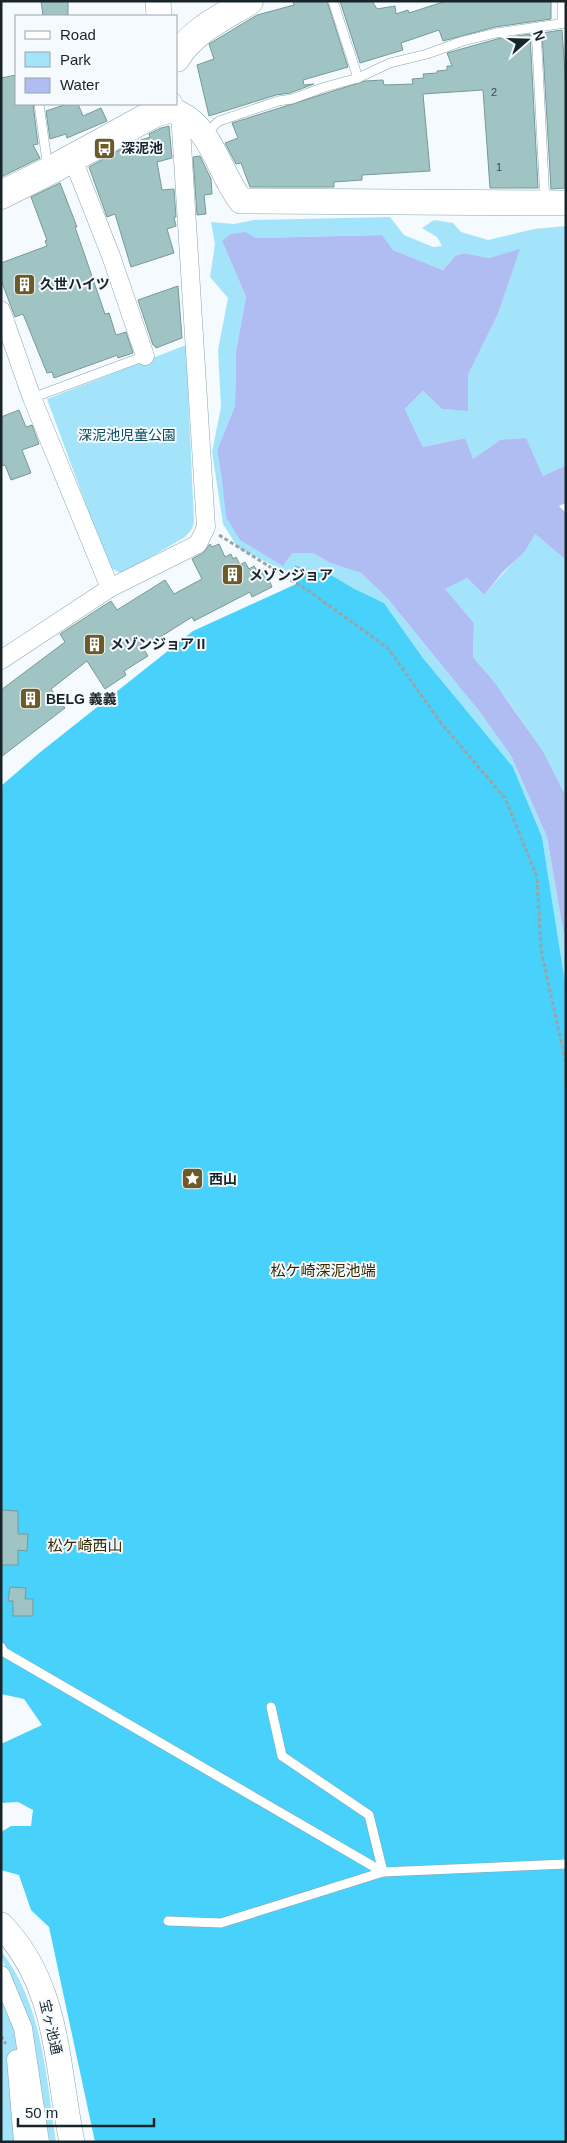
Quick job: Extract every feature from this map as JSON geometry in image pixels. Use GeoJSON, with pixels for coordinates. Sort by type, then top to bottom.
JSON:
{"type":"FeatureCollection","features":[{"type":"Feature","properties":{"kind":"main road"},"geometry":{"type":"LineString","coordinates":[[178,55],[200,31],[249,1]]}},
{"type":"Feature","properties":{"kind":"main road"},"geometry":{"type":"LineString","coordinates":[[1,194],[48,171],[154,113],[172,108]]}},
{"type":"Feature","properties":{"kind":"street"},"geometry":{"type":"LineString","coordinates":[[158,1],[159,15]]}},
{"type":"Feature","properties":{"kind":"street"},"geometry":{"type":"LineString","coordinates":[[172,108],[205,134],[217,154],[230,187],[241,201],[555,202]]}},
{"type":"Feature","properties":{"kind":"street"},"geometry":{"type":"LineString","coordinates":[[3,653],[110,588],[198,544],[206,527],[172,108]]}},
{"type":"Feature","properties":{"kind":"street"},"geometry":{"type":"LineString","coordinates":[[72,158],[110,256],[144,356]]}},
{"type":"Feature","properties":{"kind":"street"},"geometry":{"type":"LineString","coordinates":[[1,310],[32,398],[110,588]]}},
{"type":"Feature","properties":{"kind":"street","name":"宝ヶ池通"},"geometry":{"type":"LineString","coordinates":[[1,1924],[23,1949],[34,1969],[49,2010],[72,2142]]}},
{"type":"Feature","properties":{"kind":"street","name":"宝ヶ池通"},"geometry":{"type":"LineString","coordinates":[[1,1943],[19,1967],[39,2016],[45,2040],[61,2142]]}},
{"type":"Feature","properties":{"kind":"street"},"geometry":{"type":"LineString","coordinates":[[1,1975],[22,2028],[40,2142]]}},
{"type":"Feature","properties":{"kind":"street"},"geometry":{"type":"LineString","coordinates":[[16,2060],[22,2142]]}},
{"type":"Feature","properties":{"kind":"lane"},"geometry":{"type":"LineString","coordinates":[[333,1],[358,78]]}},
{"type":"Feature","properties":{"kind":"lane"},"geometry":{"type":"LineString","coordinates":[[205,134],[220,121],[278,101],[292,99],[358,78],[390,63],[427,54],[463,40],[564,23],[562,1]]}},
{"type":"Feature","properties":{"kind":"lane"},"geometry":{"type":"LineString","coordinates":[[536,28],[555,202]]}},
{"type":"Feature","properties":{"kind":"lane"},"geometry":{"type":"LineString","coordinates":[[39,105],[48,171]]}},
{"type":"Feature","properties":{"kind":"lane"},"geometry":{"type":"LineString","coordinates":[[32,398],[144,356]]}},
{"type":"Feature","properties":{"kind":"lane"},"geometry":{"type":"LineString","coordinates":[[1,1646],[4,1652],[382,1872]]}},
{"type":"Feature","properties":{"kind":"lane"},"geometry":{"type":"LineString","coordinates":[[271,1707],[282,1756],[369,1815],[382,1872]]}},
{"type":"Feature","properties":{"kind":"lane"},"geometry":{"type":"LineString","coordinates":[[168,1921],[221,1923],[382,1872],[566,1864]]}},
{"type":"Feature","properties":{"kind":"path"},"geometry":{"type":"LineString","coordinates":[[206,527],[310,592],[388,648],[441,723],[505,798],[537,877],[541,950],[565,1059],[566,1086]]}},
{"type":"Feature","properties":{"kind":"green space"},"geometry":{"type":"Polygon","coordinates":[[[390,217],[404,235],[433,247],[442,246],[437,237],[422,228],[434,220],[453,223],[461,232],[488,240],[534,229],[566,226],[566,465],[543,476],[500,440],[472,460],[465,438],[423,447],[405,409],[423,391],[442,409],[468,410],[468,375],[498,314],[519,250],[487,258],[464,253],[455,256],[443,270],[393,250],[381,235],[256,238],[222,241],[246,297],[236,351],[235,406],[217,450],[222,480],[292,553],[313,553],[330,563],[361,573],[387,598],[479,711],[511,756],[547,837],[566,948],[566,988],[542,837],[513,767],[423,658],[384,603],[326,572],[309,570],[296,565],[290,574],[238,548],[223,524],[212,452],[221,407],[218,350],[228,298],[210,277],[215,244],[211,222],[234,224],[254,220],[390,217]]]}},
{"type":"Feature","properties":{"kind":"green space","name":"深泥池児童公園"},"geometry":{"type":"Polygon","coordinates":[[[186,345],[194,522],[192,529],[185,537],[122,574],[109,567],[47,399],[186,345]]]}},
{"type":"Feature","properties":{"kind":"green space"},"geometry":{"type":"Polygon","coordinates":[[[535,534],[566,560],[566,796],[524,724],[473,657],[474,623],[444,589],[467,578],[484,595],[517,558],[535,534]]]}},
{"type":"Feature","properties":{"kind":"green space"},"geometry":{"type":"Polygon","coordinates":[[[1,1951],[15,1972],[26,1994],[34,2018],[45,2067],[56,2142],[50,2142],[29,2025],[22,2002],[4,1964],[1,1951]]]}},
{"type":"Feature","properties":{"kind":"green space"},"geometry":{"type":"Polygon","coordinates":[[[1,1982],[13,2012],[33,2142],[1,2142],[1,1982]]]}},
{"type":"Feature","properties":{"kind":"shaded area"},"geometry":{"type":"Polygon","coordinates":[[[295,565],[309,570],[326,572],[384,603],[423,658],[513,767],[542,837],[566,988],[566,2142],[95,2142],[49,1927],[31,1910],[19,1875],[1,1870],[1,1832],[11,1826],[31,1826],[33,1810],[18,1802],[1,1803],[1,1744],[42,1725],[24,1699],[1,1694],[1,786],[38,754],[193,631],[296,584],[295,565]]]}},
{"type":"Feature","properties":{"kind":"water"},"geometry":{"type":"Polygon","coordinates":[[[245,232],[256,238],[382,235],[393,250],[443,270],[455,256],[464,253],[488,258],[520,249],[498,314],[468,375],[468,411],[442,409],[423,391],[405,409],[423,447],[465,438],[473,459],[500,440],[526,438],[543,476],[566,465],[566,503],[559,506],[566,513],[566,560],[535,534],[525,551],[502,573],[484,595],[467,578],[445,589],[474,623],[473,657],[495,683],[542,750],[566,796],[566,948],[547,837],[511,756],[479,711],[387,598],[361,573],[330,563],[313,553],[292,553],[283,566],[240,540],[226,517],[217,450],[235,406],[236,351],[246,297],[222,241],[231,234],[245,232]]]}},
{"type":"Feature","properties":{"kind":"building"},"geometry":{"type":"Polygon","coordinates":[[[41,1],[68,1],[68,15],[43,15],[41,1]]]}},
{"type":"Feature","properties":{"kind":"building"},"geometry":{"type":"Polygon","coordinates":[[[293,1],[327,1],[348,67],[303,80],[304,85],[314,84],[290,93],[276,95],[209,116],[197,65],[214,59],[209,44],[257,15],[294,5],[293,1]]]}},
{"type":"Feature","properties":{"kind":"building"},"geometry":{"type":"Polygon","coordinates":[[[340,1],[372,1],[377,9],[395,6],[396,14],[408,10],[409,13],[446,1],[551,1],[551,19],[495,27],[443,41],[439,30],[401,43],[403,50],[360,63],[340,1]]]}},
{"type":"Feature","properties":{"kind":"building"},"geometry":{"type":"Polygon","coordinates":[[[562,30],[566,88],[566,188],[551,189],[542,33],[562,30]]]}},
{"type":"Feature","properties":{"kind":"building"},"geometry":{"type":"Polygon","coordinates":[[[530,34],[538,188],[490,188],[483,90],[423,94],[430,171],[362,175],[362,180],[334,182],[334,187],[250,187],[241,163],[236,164],[225,143],[238,138],[232,123],[365,81],[383,80],[384,85],[413,84],[412,79],[424,78],[423,74],[437,73],[437,71],[447,70],[447,66],[452,66],[447,53],[497,39],[530,34]]]}},
{"type":"Feature","properties":{"kind":"building"},"geometry":{"type":"Polygon","coordinates":[[[15,75],[15,105],[33,105],[38,144],[33,145],[40,158],[1,177],[1,78],[15,75]]]}},
{"type":"Feature","properties":{"kind":"building"},"geometry":{"type":"Polygon","coordinates":[[[64,105],[78,105],[83,116],[101,108],[107,121],[67,138],[66,134],[50,139],[46,111],[64,105]]]}},
{"type":"Feature","properties":{"kind":"building"},"geometry":{"type":"Polygon","coordinates":[[[169,126],[172,158],[157,162],[162,190],[174,189],[176,217],[174,217],[176,226],[167,229],[174,253],[131,267],[115,214],[107,217],[89,167],[132,143],[150,137],[149,134],[169,126]]]}},
{"type":"Feature","properties":{"kind":"building"},"geometry":{"type":"Polygon","coordinates":[[[200,156],[211,179],[212,194],[204,195],[206,214],[197,215],[193,157],[200,156]]]}},
{"type":"Feature","properties":{"kind":"building"},"geometry":{"type":"Polygon","coordinates":[[[60,183],[77,227],[75,227],[105,314],[109,313],[116,335],[126,332],[133,353],[118,358],[117,355],[54,378],[52,372],[47,373],[23,314],[15,317],[1,280],[1,263],[47,246],[45,241],[47,240],[31,197],[60,183]]]}},
{"type":"Feature","properties":{"kind":"building"},"geometry":{"type":"Polygon","coordinates":[[[178,286],[182,338],[156,348],[153,345],[138,300],[178,286]]]}},
{"type":"Feature","properties":{"kind":"building"},"geometry":{"type":"Polygon","coordinates":[[[19,410],[26,427],[32,425],[39,444],[22,450],[31,473],[11,480],[5,465],[1,466],[1,417],[19,410]]]}},
{"type":"Feature","properties":{"kind":"building"},"geometry":{"type":"Polygon","coordinates":[[[210,544],[212,547],[219,544],[225,557],[231,554],[233,559],[236,557],[240,565],[245,562],[249,569],[254,566],[258,572],[264,569],[272,587],[252,597],[250,592],[194,621],[192,617],[143,648],[148,656],[124,671],[126,675],[105,689],[87,661],[51,689],[65,708],[1,757],[1,690],[65,642],[60,634],[111,601],[117,610],[165,580],[174,594],[202,579],[192,559],[203,553],[210,544]]]}},
{"type":"Feature","properties":{"kind":"building"},"geometry":{"type":"Polygon","coordinates":[[[1,1510],[18,1511],[18,1534],[28,1534],[27,1551],[18,1550],[18,1565],[1,1565],[1,1510]]]}},
{"type":"Feature","properties":{"kind":"building"},"geometry":{"type":"Polygon","coordinates":[[[10,1587],[26,1588],[25,1599],[33,1599],[33,1616],[13,1616],[13,1601],[8,1601],[10,1587]]]}},
{"type":"Feature","properties":{"kind":"place","name":"深泥池"},"geometry":{"type":"Point","coordinates":[105,148]}},
{"type":"Feature","properties":{"kind":"place","name":"久世ハイツ"},"geometry":{"type":"Point","coordinates":[24,284]}},
{"type":"Feature","properties":{"kind":"place","name":"メゾンジョア"},"geometry":{"type":"Point","coordinates":[233,575]}},
{"type":"Feature","properties":{"kind":"place","name":"メゾンジョアⅡ"},"geometry":{"type":"Point","coordinates":[94,644]}},
{"type":"Feature","properties":{"kind":"place","name":"BELG 義義"},"geometry":{"type":"Point","coordinates":[30,699]}},
{"type":"Feature","properties":{"kind":"place","name":"西山"},"geometry":{"type":"Point","coordinates":[193,1179]}},
{"type":"Feature","properties":{"kind":"district","name":"松ケ崎深泥池端"},"geometry":{"type":"Point","coordinates":[323,1271]}},
{"type":"Feature","properties":{"kind":"district","name":"松ケ崎西山"},"geometry":{"type":"Point","coordinates":[85,1546]}}]}
